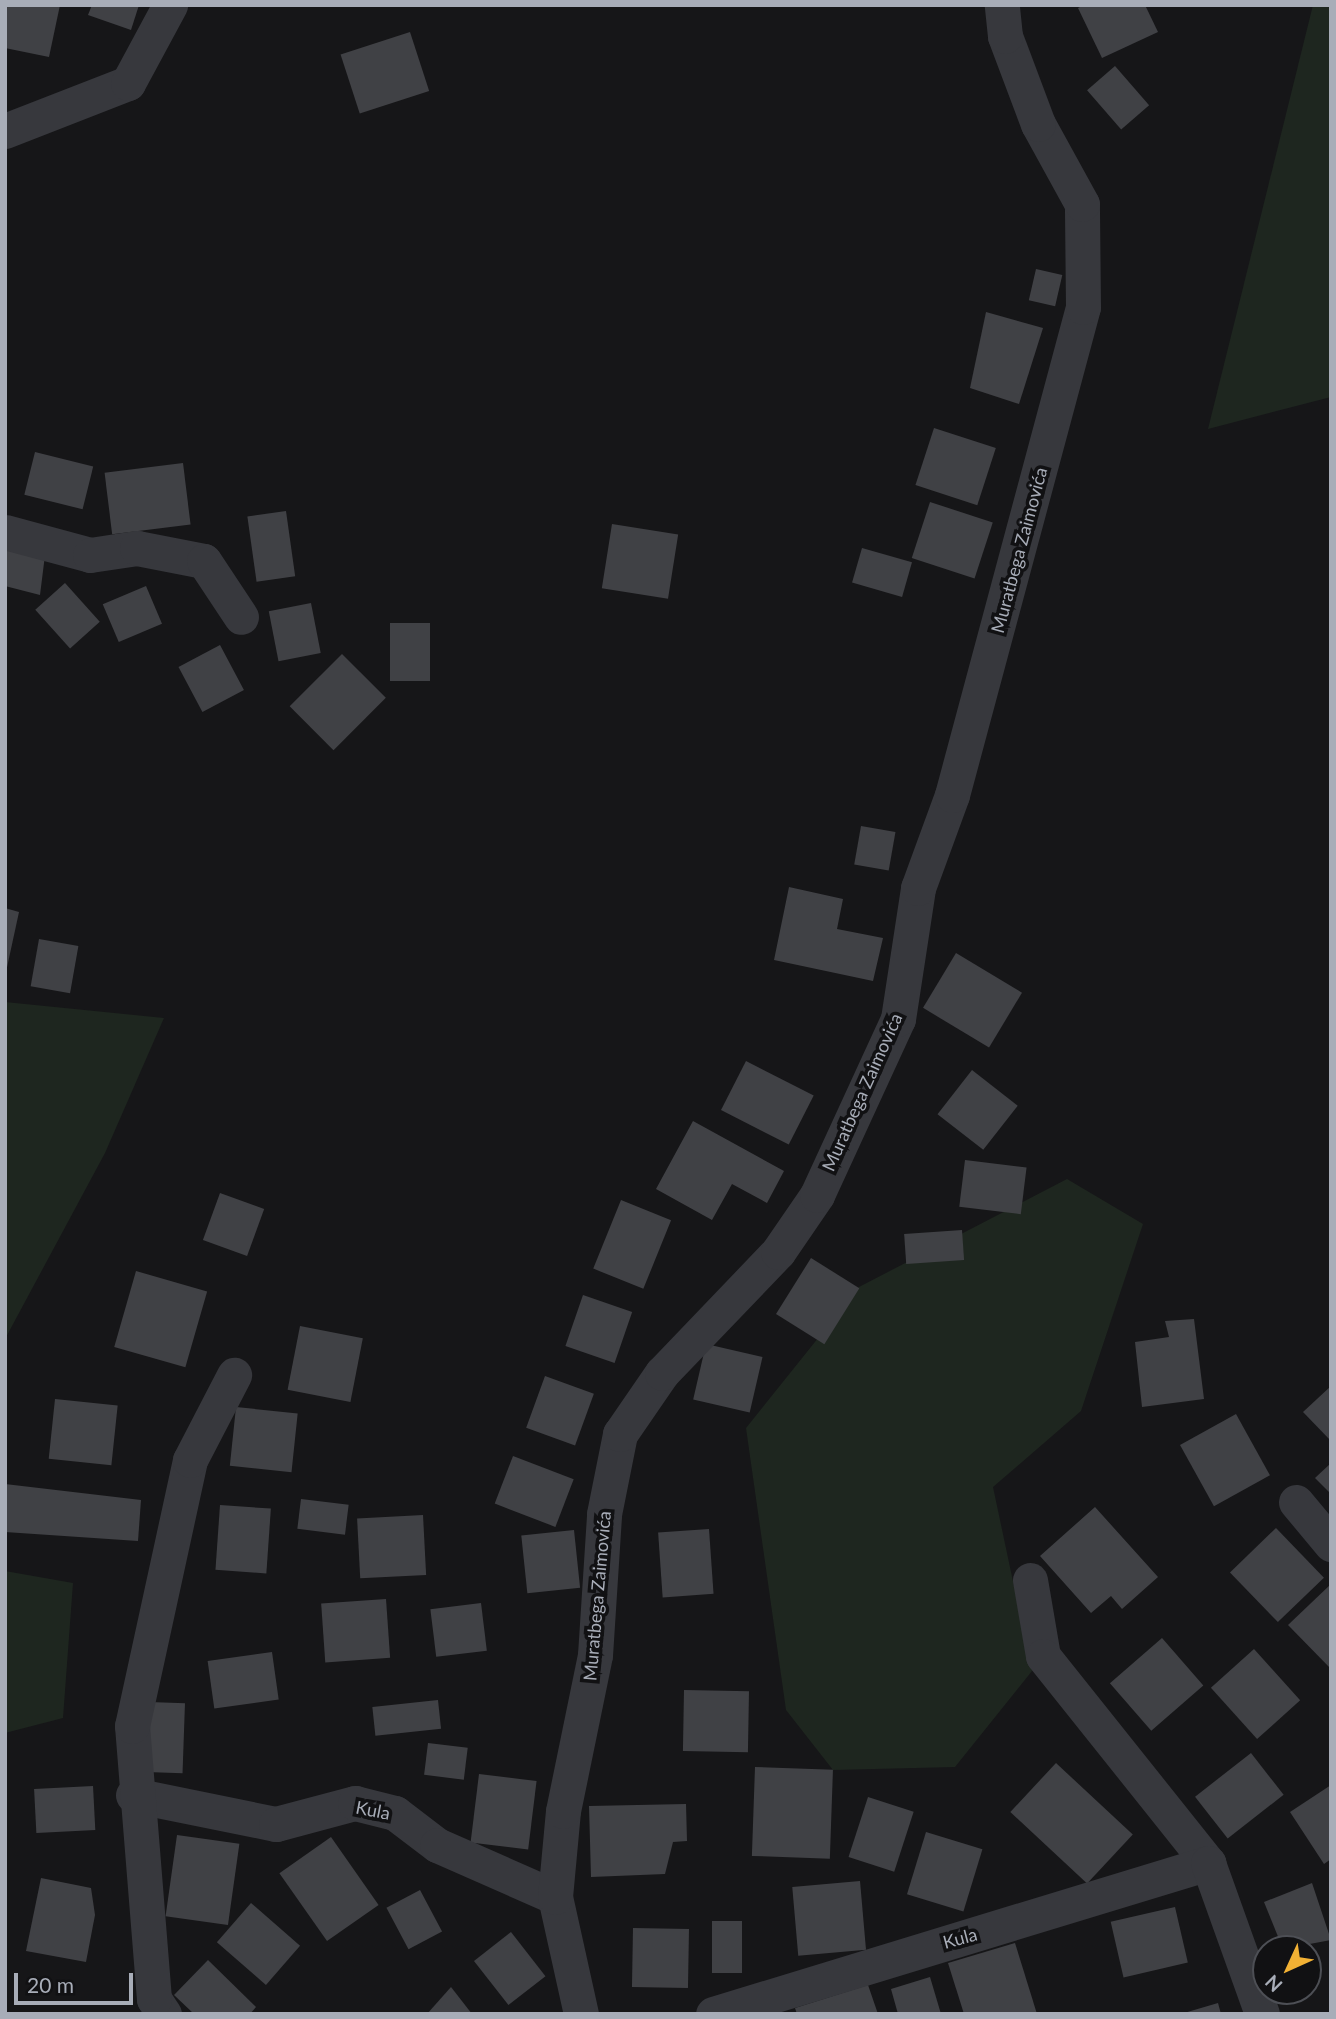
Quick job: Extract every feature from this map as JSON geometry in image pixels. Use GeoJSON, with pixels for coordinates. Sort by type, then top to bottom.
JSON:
{"type":"FeatureCollection","features":[{"type":"Feature","properties":{"kind":"street"},"geometry":{"type":"LineString","coordinates":[[5,131],[128,83],[170,5]]}},
{"type":"Feature","properties":{"kind":"street","name":"Muratbega Zaimovića"},"geometry":{"type":"LineString","coordinates":[[581,2014],[555,1897],[563,1811],[595,1655],[604,1514],[620,1434],[662,1373],[778,1252],[817,1195],[898,1019],[918,888],[952,795],[1083,307],[1083,204],[1038,124],[1005,36],[1002,5]]}},
{"type":"Feature","properties":{"kind":"street"},"geometry":{"type":"LineString","coordinates":[[5,532],[90,555],[137,548],[204,561],[241,617]]}},
{"type":"Feature","properties":{"kind":"street"},"geometry":{"type":"LineString","coordinates":[[164,2014],[154,1998],[133,1795],[132,1726],[158,1584],[190,1460],[234,1375]]}},
{"type":"Feature","properties":{"kind":"street"},"geometry":{"type":"LineString","coordinates":[[1296,1502],[1331,1544]]}},
{"type":"Feature","properties":{"kind":"street"},"geometry":{"type":"LineString","coordinates":[[1030,1580],[1043,1656],[1208,1863],[1262,2014]]}},
{"type":"Feature","properties":{"kind":"street","name":"Kula"},"geometry":{"type":"LineString","coordinates":[[133,1795],[276,1824],[355,1803],[395,1813],[437,1845],[555,1897]]}},
{"type":"Feature","properties":{"kind":"street","name":"Kula"},"geometry":{"type":"LineString","coordinates":[[713,2014],[1208,1863]]}},
{"type":"Feature","properties":{"kind":"shaded area"},"geometry":{"type":"Polygon","coordinates":[[[1313,5],[1331,5],[1331,397],[1208,429],[1313,5]]]}},
{"type":"Feature","properties":{"kind":"shaded area"},"geometry":{"type":"Polygon","coordinates":[[[5,1002],[164,1018],[105,1153],[5,1339],[5,1002]]]}},
{"type":"Feature","properties":{"kind":"shaded area"},"geometry":{"type":"Polygon","coordinates":[[[1067,1179],[1143,1224],[1081,1411],[993,1487],[1032,1671],[955,1767],[833,1770],[786,1710],[746,1428],[859,1287],[1067,1179]]]}},
{"type":"Feature","properties":{"kind":"shaded area"},"geometry":{"type":"Polygon","coordinates":[[[5,1571],[73,1583],[63,1718],[5,1733],[5,1571]]]}},
{"type":"Feature","properties":{"kind":"building"},"geometry":{"type":"Polygon","coordinates":[[[5,5],[60,5],[49,57],[5,48],[5,5]]]}},
{"type":"Feature","properties":{"kind":"building"},"geometry":{"type":"Polygon","coordinates":[[[92,5],[139,5],[131,30],[88,15],[92,5]]]}},
{"type":"Feature","properties":{"kind":"building"},"geometry":{"type":"Polygon","coordinates":[[[1084,5],[1145,5],[1158,32],[1102,58],[1078,8],[1084,5]]]}},
{"type":"Feature","properties":{"kind":"building"},"geometry":{"type":"Polygon","coordinates":[[[410,32],[429,91],[360,114],[341,55],[410,32]]]}},
{"type":"Feature","properties":{"kind":"building"},"geometry":{"type":"Polygon","coordinates":[[[1115,66],[1149,105],[1121,130],[1087,90],[1115,66]]]}},
{"type":"Feature","properties":{"kind":"building"},"geometry":{"type":"Polygon","coordinates":[[[1036,269],[1062,275],[1055,306],[1029,300],[1036,269]]]}},
{"type":"Feature","properties":{"kind":"building"},"geometry":{"type":"Polygon","coordinates":[[[986,312],[1043,328],[1019,404],[970,388],[986,312]]]}},
{"type":"Feature","properties":{"kind":"building"},"geometry":{"type":"Polygon","coordinates":[[[934,428],[996,448],[977,505],[915,485],[934,428]]]}},
{"type":"Feature","properties":{"kind":"building"},"geometry":{"type":"Polygon","coordinates":[[[35,452],[93,467],[83,509],[24,495],[35,452]]]}},
{"type":"Feature","properties":{"kind":"building"},"geometry":{"type":"Polygon","coordinates":[[[183,463],[191,525],[112,534],[105,473],[183,463]]]}},
{"type":"Feature","properties":{"kind":"building"},"geometry":{"type":"Polygon","coordinates":[[[930,502],[993,522],[975,579],[912,558],[930,502]]]}},
{"type":"Feature","properties":{"kind":"building"},"geometry":{"type":"Polygon","coordinates":[[[286,511],[295,576],[257,582],[247,516],[286,511]]]}},
{"type":"Feature","properties":{"kind":"building"},"geometry":{"type":"Polygon","coordinates":[[[612,524],[678,534],[668,599],[602,588],[612,524]]]}},
{"type":"Feature","properties":{"kind":"building"},"geometry":{"type":"Polygon","coordinates":[[[5,545],[45,555],[40,595],[5,586],[5,545]]]}},
{"type":"Feature","properties":{"kind":"building"},"geometry":{"type":"Polygon","coordinates":[[[862,548],[912,562],[902,597],[852,583],[862,548]]]}},
{"type":"Feature","properties":{"kind":"building"},"geometry":{"type":"Polygon","coordinates":[[[65,583],[100,622],[70,648],[35,610],[65,583]]]}},
{"type":"Feature","properties":{"kind":"building"},"geometry":{"type":"Polygon","coordinates":[[[146,586],[162,624],[119,642],[103,604],[146,586]]]}},
{"type":"Feature","properties":{"kind":"building"},"geometry":{"type":"Polygon","coordinates":[[[311,603],[321,653],[279,661],[269,611],[311,603]]]}},
{"type":"Feature","properties":{"kind":"building"},"geometry":{"type":"Polygon","coordinates":[[[390,623],[430,623],[430,681],[390,681],[390,623]]]}},
{"type":"Feature","properties":{"kind":"building"},"geometry":{"type":"Polygon","coordinates":[[[220,645],[244,690],[202,712],[179,667],[220,645]]]}},
{"type":"Feature","properties":{"kind":"building"},"geometry":{"type":"Polygon","coordinates":[[[342,654],[386,698],[334,750],[290,706],[342,654]]]}},
{"type":"Feature","properties":{"kind":"building"},"geometry":{"type":"Polygon","coordinates":[[[861,826],[895,832],[889,870],[854,864],[861,826]]]}},
{"type":"Feature","properties":{"kind":"building"},"geometry":{"type":"Polygon","coordinates":[[[789,887],[843,899],[837,929],[883,938],[873,981],[774,960],[789,887]]]}},
{"type":"Feature","properties":{"kind":"building"},"geometry":{"type":"Polygon","coordinates":[[[5,908],[19,912],[6,972],[5,972],[5,908]]]}},
{"type":"Feature","properties":{"kind":"building"},"geometry":{"type":"Polygon","coordinates":[[[39,939],[78,946],[70,993],[31,986],[39,939]]]}},
{"type":"Feature","properties":{"kind":"building"},"geometry":{"type":"Polygon","coordinates":[[[956,953],[1022,993],[989,1048],[923,1008],[956,953]]]}},
{"type":"Feature","properties":{"kind":"building"},"geometry":{"type":"Polygon","coordinates":[[[746,1061],[814,1096],[789,1145],[721,1110],[746,1061]]]}},
{"type":"Feature","properties":{"kind":"building"},"geometry":{"type":"Polygon","coordinates":[[[972,1070],[1018,1106],[983,1150],[938,1114],[972,1070]]]}},
{"type":"Feature","properties":{"kind":"building"},"geometry":{"type":"Polygon","coordinates":[[[693,1121],[784,1171],[767,1203],[732,1184],[712,1220],[656,1189],[693,1121]]]}},
{"type":"Feature","properties":{"kind":"building"},"geometry":{"type":"Polygon","coordinates":[[[965,1160],[1027,1168],[1021,1214],[959,1207],[965,1160]]]}},
{"type":"Feature","properties":{"kind":"building"},"geometry":{"type":"Polygon","coordinates":[[[220,1193],[264,1209],[247,1256],[203,1240],[220,1193]]]}},
{"type":"Feature","properties":{"kind":"building"},"geometry":{"type":"Polygon","coordinates":[[[621,1200],[671,1220],[643,1289],[593,1269],[621,1200]]]}},
{"type":"Feature","properties":{"kind":"building"},"geometry":{"type":"Polygon","coordinates":[[[962,1230],[964,1260],[906,1264],[904,1234],[962,1230]]]}},
{"type":"Feature","properties":{"kind":"building"},"geometry":{"type":"Polygon","coordinates":[[[811,1258],[859,1288],[824,1344],[776,1314],[811,1258]]]}},
{"type":"Feature","properties":{"kind":"building"},"geometry":{"type":"Polygon","coordinates":[[[136,1271],[207,1291],[185,1367],[114,1347],[136,1271]]]}},
{"type":"Feature","properties":{"kind":"building"},"geometry":{"type":"Polygon","coordinates":[[[583,1295],[632,1312],[615,1363],[565,1346],[583,1295]]]}},
{"type":"Feature","properties":{"kind":"building"},"geometry":{"type":"Polygon","coordinates":[[[1194,1319],[1204,1399],[1142,1407],[1135,1342],[1169,1337],[1165,1321],[1194,1319]]]}},
{"type":"Feature","properties":{"kind":"building"},"geometry":{"type":"Polygon","coordinates":[[[300,1326],[363,1338],[350,1402],[288,1390],[300,1326]]]}},
{"type":"Feature","properties":{"kind":"building"},"geometry":{"type":"Polygon","coordinates":[[[706,1344],[763,1357],[750,1413],[693,1400],[706,1344]]]}},
{"type":"Feature","properties":{"kind":"building"},"geometry":{"type":"Polygon","coordinates":[[[545,1376],[594,1394],[575,1445],[526,1428],[545,1376]]]}},
{"type":"Feature","properties":{"kind":"building"},"geometry":{"type":"Polygon","coordinates":[[[1331,1386],[1331,1441],[1303,1412],[1331,1386]]]}},
{"type":"Feature","properties":{"kind":"building"},"geometry":{"type":"Polygon","coordinates":[[[55,1399],[118,1406],[111,1465],[49,1459],[55,1399]]]}},
{"type":"Feature","properties":{"kind":"building"},"geometry":{"type":"Polygon","coordinates":[[[236,1407],[298,1413],[291,1472],[230,1466],[236,1407]]]}},
{"type":"Feature","properties":{"kind":"building"},"geometry":{"type":"Polygon","coordinates":[[[1236,1414],[1270,1475],[1214,1506],[1180,1445],[1236,1414]]]}},
{"type":"Feature","properties":{"kind":"building"},"geometry":{"type":"Polygon","coordinates":[[[513,1456],[574,1479],[555,1527],[495,1504],[513,1456]]]}},
{"type":"Feature","properties":{"kind":"building"},"geometry":{"type":"Polygon","coordinates":[[[1331,1463],[1331,1494],[1315,1478],[1331,1463]]]}},
{"type":"Feature","properties":{"kind":"building"},"geometry":{"type":"Polygon","coordinates":[[[5,1484],[141,1500],[138,1541],[5,1532],[5,1484]]]}},
{"type":"Feature","properties":{"kind":"building"},"geometry":{"type":"Polygon","coordinates":[[[301,1499],[349,1505],[345,1535],[297,1529],[301,1499]]]}},
{"type":"Feature","properties":{"kind":"building"},"geometry":{"type":"Polygon","coordinates":[[[220,1505],[271,1509],[266,1573],[215,1570],[220,1505]]]}},
{"type":"Feature","properties":{"kind":"building"},"geometry":{"type":"Polygon","coordinates":[[[1095,1507],[1158,1577],[1122,1609],[1111,1596],[1091,1613],[1040,1556],[1095,1507]]]}},
{"type":"Feature","properties":{"kind":"building"},"geometry":{"type":"Polygon","coordinates":[[[423,1515],[426,1575],[360,1578],[357,1518],[423,1515]]]}},
{"type":"Feature","properties":{"kind":"building"},"geometry":{"type":"Polygon","coordinates":[[[1276,1528],[1324,1578],[1278,1622],[1230,1572],[1276,1528]]]}},
{"type":"Feature","properties":{"kind":"building"},"geometry":{"type":"Polygon","coordinates":[[[709,1529],[714,1594],[663,1597],[658,1533],[709,1529]]]}},
{"type":"Feature","properties":{"kind":"building"},"geometry":{"type":"Polygon","coordinates":[[[574,1530],[580,1588],[527,1593],[521,1536],[574,1530]]]}},
{"type":"Feature","properties":{"kind":"building"},"geometry":{"type":"Polygon","coordinates":[[[1331,1584],[1331,1669],[1288,1625],[1331,1584]]]}},
{"type":"Feature","properties":{"kind":"building"},"geometry":{"type":"Polygon","coordinates":[[[386,1599],[390,1658],[325,1662],[321,1604],[386,1599]]]}},
{"type":"Feature","properties":{"kind":"building"},"geometry":{"type":"Polygon","coordinates":[[[481,1603],[487,1651],[436,1657],[430,1609],[481,1603]]]}},
{"type":"Feature","properties":{"kind":"building"},"geometry":{"type":"Polygon","coordinates":[[[1162,1638],[1203,1686],[1151,1731],[1110,1683],[1162,1638]]]}},
{"type":"Feature","properties":{"kind":"building"},"geometry":{"type":"Polygon","coordinates":[[[1254,1649],[1300,1700],[1257,1739],[1211,1688],[1254,1649]]]}},
{"type":"Feature","properties":{"kind":"building"},"geometry":{"type":"Polygon","coordinates":[[[272,1652],[279,1700],[214,1709],[208,1661],[272,1652]]]}},
{"type":"Feature","properties":{"kind":"building"},"geometry":{"type":"Polygon","coordinates":[[[684,1690],[749,1691],[748,1752],[683,1751],[684,1690]]]}},
{"type":"Feature","properties":{"kind":"building"},"geometry":{"type":"Polygon","coordinates":[[[438,1700],[441,1729],[375,1736],[372,1707],[438,1700]]]}},
{"type":"Feature","properties":{"kind":"building"},"geometry":{"type":"Polygon","coordinates":[[[149,1702],[185,1703],[183,1773],[147,1772],[149,1702]]]}},
{"type":"Feature","properties":{"kind":"building"},"geometry":{"type":"Polygon","coordinates":[[[428,1743],[468,1748],[464,1780],[424,1775],[428,1743]]]}},
{"type":"Feature","properties":{"kind":"building"},"geometry":{"type":"Polygon","coordinates":[[[1251,1753],[1284,1795],[1228,1838],[1195,1797],[1251,1753]]]}},
{"type":"Feature","properties":{"kind":"building"},"geometry":{"type":"Polygon","coordinates":[[[1056,1763],[1133,1835],[1087,1884],[1010,1812],[1056,1763]]]}},
{"type":"Feature","properties":{"kind":"building"},"geometry":{"type":"Polygon","coordinates":[[[755,1767],[833,1770],[830,1859],[752,1856],[755,1767]]]}},
{"type":"Feature","properties":{"kind":"building"},"geometry":{"type":"Polygon","coordinates":[[[479,1774],[537,1781],[528,1850],[471,1842],[479,1774]]]}},
{"type":"Feature","properties":{"kind":"building"},"geometry":{"type":"Polygon","coordinates":[[[1331,1785],[1331,1859],[1324,1864],[1290,1812],[1331,1785]]]}},
{"type":"Feature","properties":{"kind":"building"},"geometry":{"type":"Polygon","coordinates":[[[93,1786],[95,1830],[36,1833],[34,1789],[93,1786]]]}},
{"type":"Feature","properties":{"kind":"building"},"geometry":{"type":"Polygon","coordinates":[[[868,1797],[914,1812],[894,1872],[849,1857],[868,1797]]]}},
{"type":"Feature","properties":{"kind":"building"},"geometry":{"type":"Polygon","coordinates":[[[686,1804],[687,1841],[673,1842],[665,1874],[591,1877],[589,1806],[686,1804]]]}},
{"type":"Feature","properties":{"kind":"building"},"geometry":{"type":"Polygon","coordinates":[[[926,1832],[982,1849],[963,1911],[907,1894],[926,1832]]]}},
{"type":"Feature","properties":{"kind":"building"},"geometry":{"type":"Polygon","coordinates":[[[177,1835],[239,1844],[228,1925],[166,1916],[177,1835]]]}},
{"type":"Feature","properties":{"kind":"building"},"geometry":{"type":"Polygon","coordinates":[[[331,1837],[379,1905],[327,1941],[279,1873],[331,1837]]]}},
{"type":"Feature","properties":{"kind":"building"},"geometry":{"type":"Polygon","coordinates":[[[41,1878],[91,1888],[95,1915],[86,1962],[26,1951],[41,1878]]]}},
{"type":"Feature","properties":{"kind":"building"},"geometry":{"type":"Polygon","coordinates":[[[860,1881],[866,1950],[798,1956],[792,1887],[860,1881]]]}},
{"type":"Feature","properties":{"kind":"building"},"geometry":{"type":"Polygon","coordinates":[[[1312,1883],[1331,1940],[1322,1942],[1322,1935],[1277,1935],[1264,1902],[1312,1883]]]}},
{"type":"Feature","properties":{"kind":"building"},"geometry":{"type":"Polygon","coordinates":[[[420,1890],[442,1931],[409,1949],[386,1908],[420,1890]]]}},
{"type":"Feature","properties":{"kind":"building"},"geometry":{"type":"Polygon","coordinates":[[[251,1903],[300,1946],[266,1985],[217,1942],[251,1903]]]}},
{"type":"Feature","properties":{"kind":"building"},"geometry":{"type":"Polygon","coordinates":[[[1175,1907],[1188,1963],[1124,1977],[1111,1922],[1175,1907]]]}},
{"type":"Feature","properties":{"kind":"building"},"geometry":{"type":"Polygon","coordinates":[[[712,1921],[742,1921],[742,1973],[712,1973],[712,1921]]]}},
{"type":"Feature","properties":{"kind":"building"},"geometry":{"type":"Polygon","coordinates":[[[633,1928],[689,1929],[688,1988],[632,1987],[633,1928]]]}},
{"type":"Feature","properties":{"kind":"building"},"geometry":{"type":"Polygon","coordinates":[[[511,1932],[545,1976],[508,2005],[474,1961],[511,1932]]]}},
{"type":"Feature","properties":{"kind":"building"},"geometry":{"type":"Polygon","coordinates":[[[1015,1943],[1037,2014],[964,2014],[948,1963],[1015,1943]]]}},
{"type":"Feature","properties":{"kind":"building"},"geometry":{"type":"Polygon","coordinates":[[[208,1960],[256,2007],[250,2014],[194,2014],[174,1995],[208,1960]]]}},
{"type":"Feature","properties":{"kind":"building"},"geometry":{"type":"Polygon","coordinates":[[[930,1977],[941,2014],[898,2014],[891,1989],[930,1977]]]}},
{"type":"Feature","properties":{"kind":"building"},"geometry":{"type":"Polygon","coordinates":[[[868,1985],[878,2014],[797,2014],[795,2008],[868,1985]]]}},
{"type":"Feature","properties":{"kind":"building"},"geometry":{"type":"Polygon","coordinates":[[[451,1987],[472,2014],[427,2014],[451,1987]]]}},
{"type":"Feature","properties":{"kind":"building"},"geometry":{"type":"Polygon","coordinates":[[[1218,2003],[1221,2014],[1184,2014],[1184,2013],[1218,2003]]]}}]}
